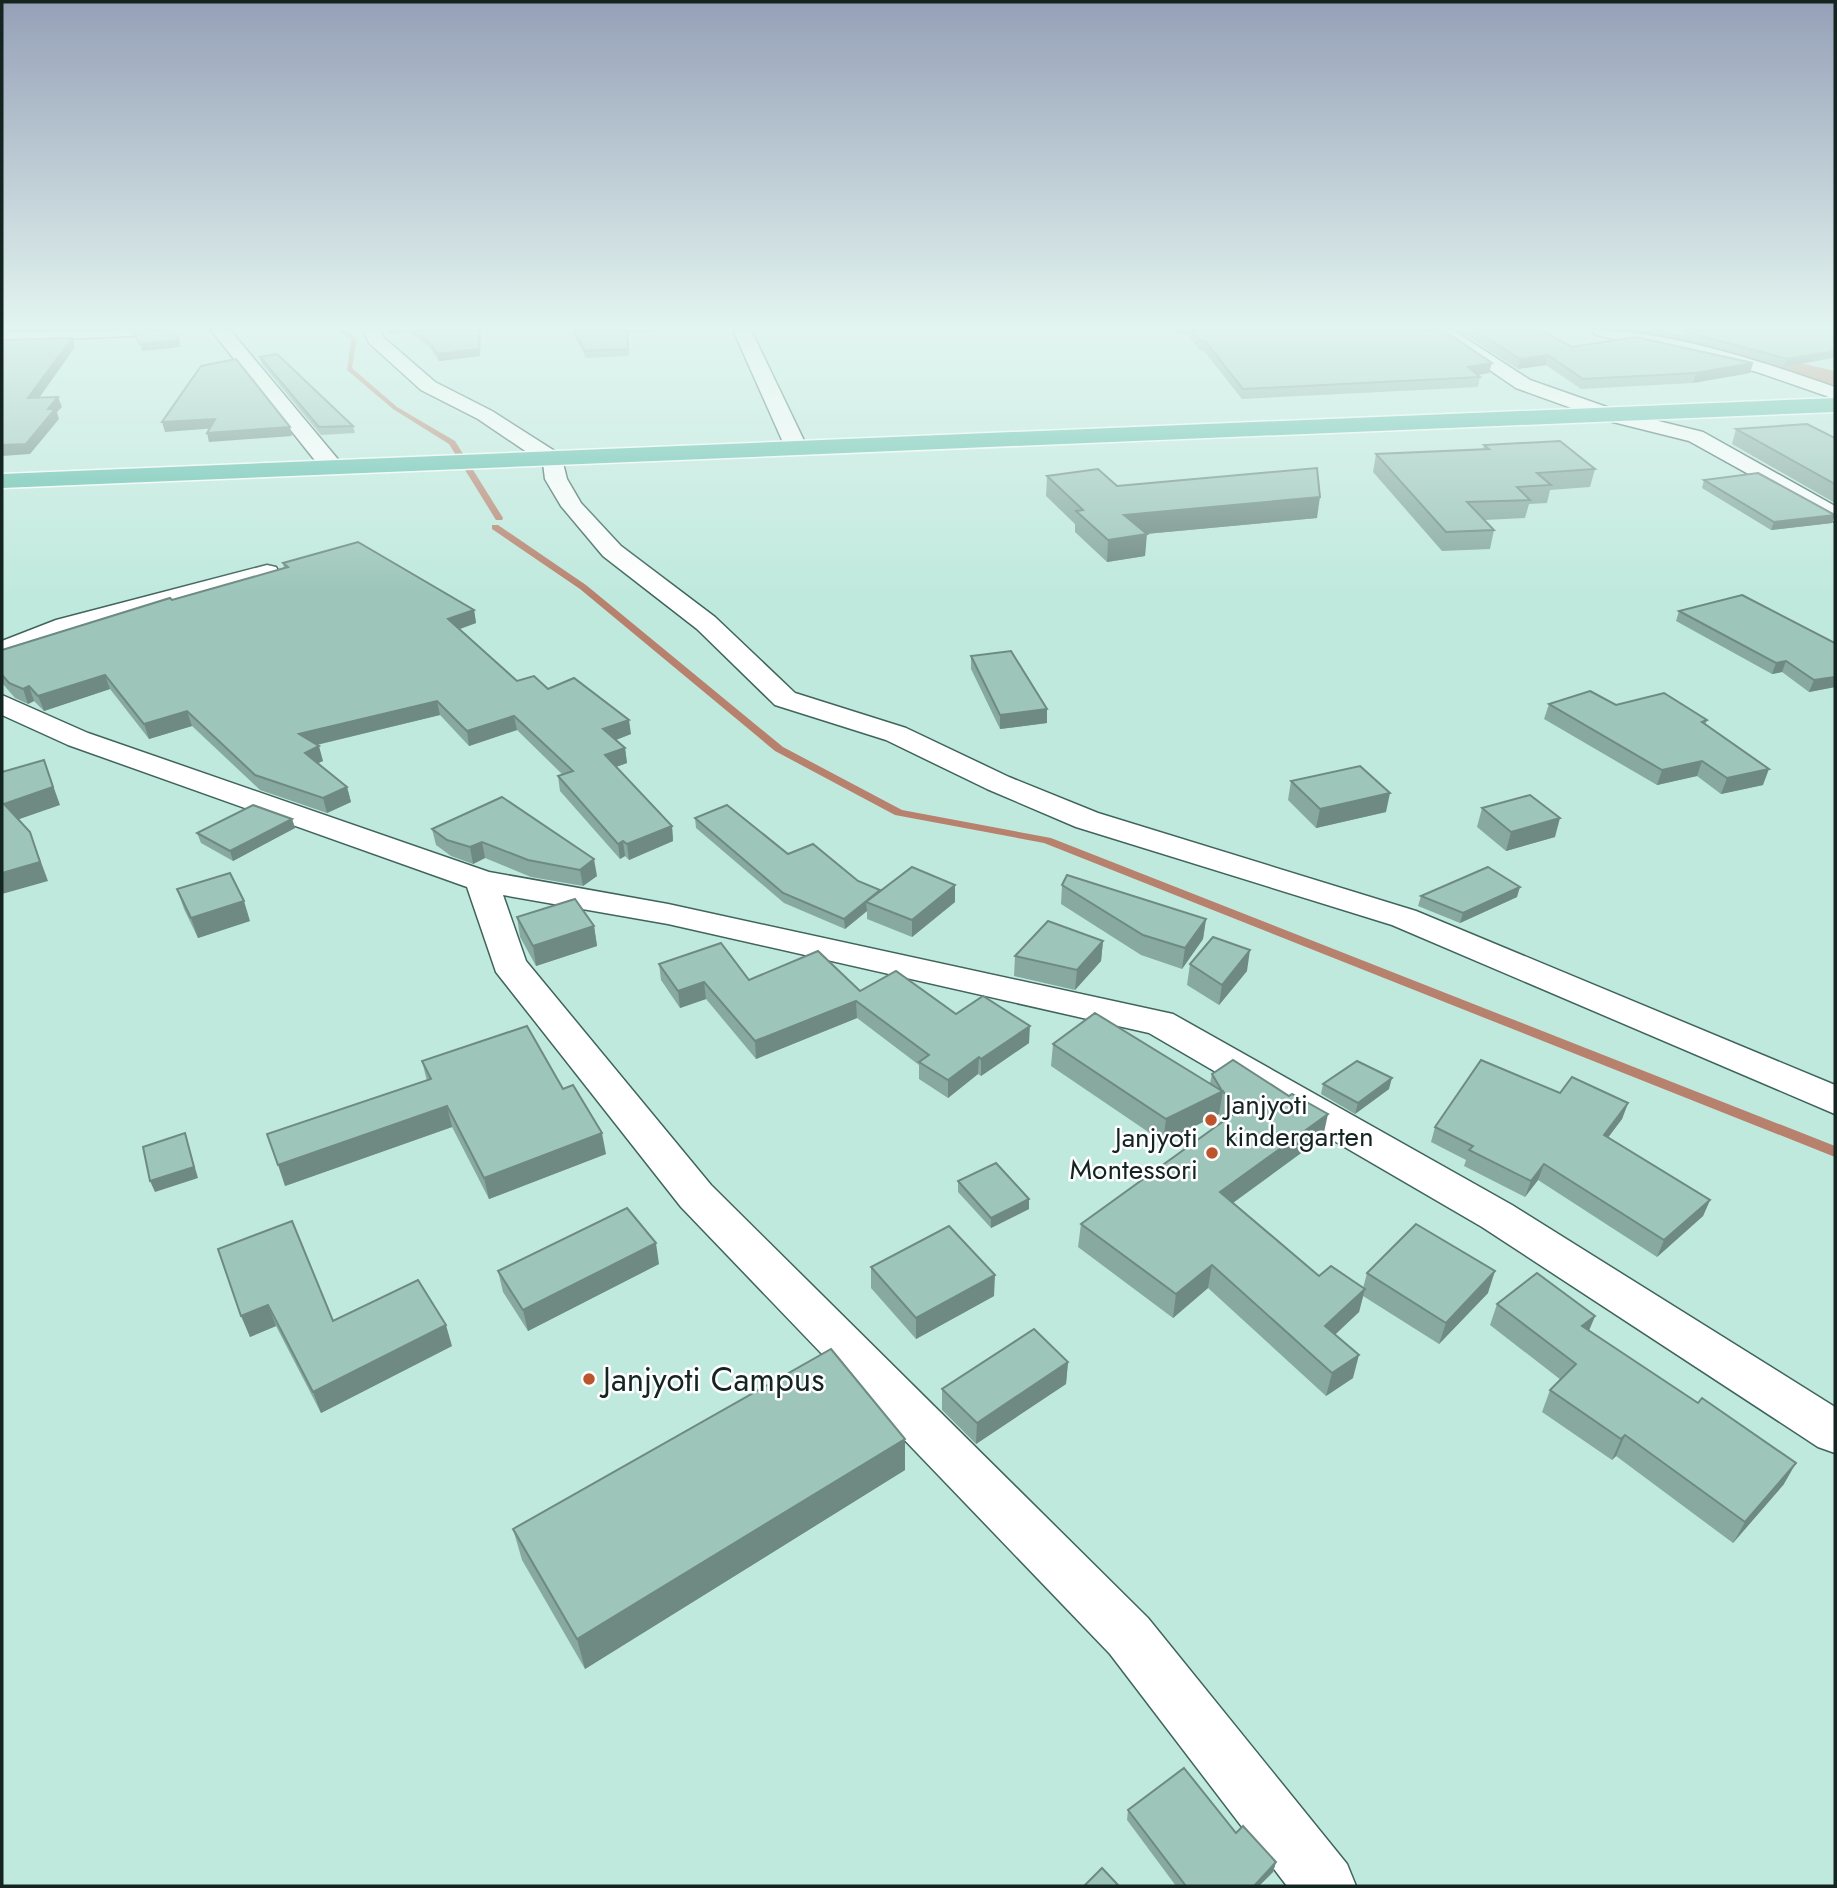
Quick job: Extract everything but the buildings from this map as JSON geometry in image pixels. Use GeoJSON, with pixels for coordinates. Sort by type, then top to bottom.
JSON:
{"type":"FeatureCollection","features":[{"type":"Feature","properties":{"kind":"highway"},"geometry":{"type":"LineString","coordinates":[[2,481],[1560,418]]}},
{"type":"Feature","properties":{"kind":"street"},"geometry":{"type":"LineString","coordinates":[[292,418],[333,468]]}},
{"type":"Feature","properties":{"kind":"street"},"geometry":{"type":"LineString","coordinates":[[489,418],[542,460],[572,506],[612,551],[706,623],[785,699],[896,734],[998,783],[1087,820],[1404,918],[1835,1100]]}},
{"type":"Feature","properties":{"kind":"street"},"geometry":{"type":"LineString","coordinates":[[783,418],[797,449]]}},
{"type":"Feature","properties":{"kind":"street"},"geometry":{"type":"LineString","coordinates":[[1621,418],[1696,436],[1835,515]]}},
{"type":"Feature","properties":{"kind":"street"},"geometry":{"type":"LineString","coordinates":[[2,650],[65,626],[267,572]]}},
{"type":"Feature","properties":{"kind":"street"},"geometry":{"type":"LineString","coordinates":[[2,704],[78,739],[482,881],[668,914],[1160,1023],[1497,1216],[1835,1432]]}},
{"type":"Feature","properties":{"kind":"street"},"geometry":{"type":"LineString","coordinates":[[482,881],[509,964],[696,1196],[1129,1636],[1325,1886]]}},
{"type":"Feature","properties":{"kind":"waterway"},"geometry":{"type":"LineString","coordinates":[[411,418],[452,443],[499,518]]}},
{"type":"Feature","properties":{"kind":"waterway"},"geometry":{"type":"LineString","coordinates":[[495,527],[583,587],[779,749],[899,813],[1047,840],[1835,1152]]}},
{"type":"Feature","properties":{"kind":"place","name":"Janjyoti kindergarten"},"geometry":{"type":"Point","coordinates":[1211,1120]}},
{"type":"Feature","properties":{"kind":"place","name":"Janjyoti Montessori"},"geometry":{"type":"Point","coordinates":[1212,1153]}},
{"type":"Feature","properties":{"kind":"place","name":"Janjyoti Campus"},"geometry":{"type":"Point","coordinates":[589,1379]}}]}
